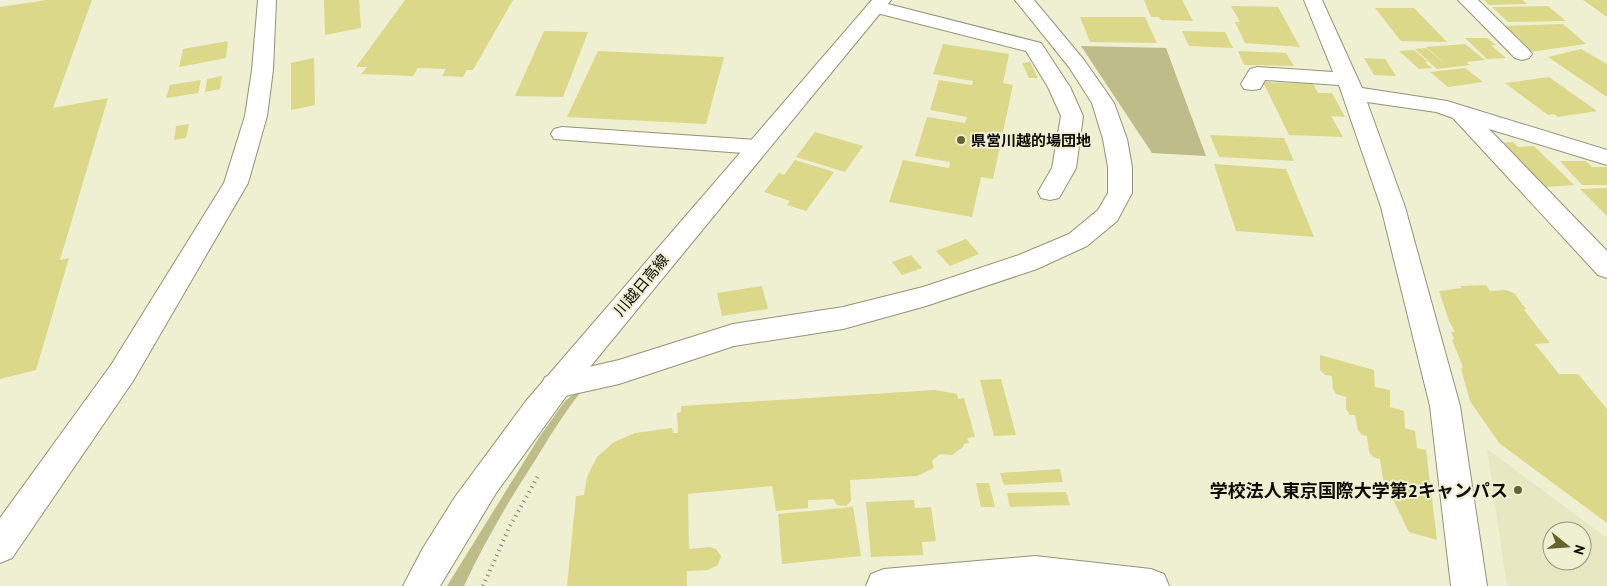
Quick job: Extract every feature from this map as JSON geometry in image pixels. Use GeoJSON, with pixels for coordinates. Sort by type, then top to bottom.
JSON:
{"type":"FeatureCollection","features":[{"type":"Feature","properties":{"kind":"street"},"geometry":{"type":"LineString","coordinates":[[0,548],[122,373],[236,183],[247,156],[254,129],[264,70],[267,0]]}},
{"type":"Feature","properties":{"kind":"street"},"geometry":{"type":"LineString","coordinates":[[556,386],[619,372],[733,335],[843,318],[926,296],[1028,262],[1078,240],[1108,215],[1120,193],[1120,167],[1112,130],[1103,103],[1082,72],[1024,0]]}},
{"type":"Feature","properties":{"kind":"street"},"geometry":{"type":"LineString","coordinates":[[1318,0],[1392,207],[1444,406],[1469,586]]}},
{"type":"Feature","properties":{"kind":"street"},"geometry":{"type":"LineString","coordinates":[[1467,0],[1522,54]]}},
{"type":"Feature","properties":{"kind":"street"},"geometry":{"type":"LineString","coordinates":[[879,4],[1034,46],[1059,87],[1072,116],[1064,168],[1050,192]]}},
{"type":"Feature","properties":{"kind":"street","name":"川越日高線"},"geometry":{"type":"LineString","coordinates":[[421,586],[483,483],[515,437],[879,4]]}},
{"type":"Feature","properties":{"kind":"street"},"geometry":{"type":"LineString","coordinates":[[1252,84],[1257,73],[1308,75],[1439,106],[1607,158]]}},
{"type":"Feature","properties":{"kind":"street"},"geometry":{"type":"LineString","coordinates":[[1462,114],[1607,268]]}},
{"type":"Feature","properties":{"kind":"street"},"geometry":{"type":"LineString","coordinates":[[562,134],[757,148]]}},
{"type":"Feature","properties":{"kind":"street"},"geometry":{"type":"LineString","coordinates":[[884,586],[1035,573],[1151,586]]}},
{"type":"Feature","properties":{"kind":"path"},"geometry":{"type":"LineString","coordinates":[[482,586],[509,528],[541,471]]}},
{"type":"Feature","properties":{"kind":"shaded area"},"geometry":{"type":"Polygon","coordinates":[[[1081,46],[1166,48],[1206,156],[1152,153],[1081,46]]]}},
{"type":"Feature","properties":{"kind":"shaded area"},"geometry":{"type":"Polygon","coordinates":[[[581,392],[556,426],[515,492],[488,538],[464,586],[447,586],[540,436],[565,401],[575,393],[581,392]]]}},
{"type":"Feature","properties":{"kind":"shaded area","name":"学校法人東京国際大学第2キャンパス"},"geometry":{"type":"Polygon","coordinates":[[[1487,449],[1584,521],[1542,521],[1542,571],[1592,571],[1592,527],[1607,538],[1607,586],[1507,586],[1487,449]]]}},
{"type":"Feature","properties":{"kind":"building"},"geometry":{"type":"Polygon","coordinates":[[[47,0],[92,0],[53,108],[108,98],[60,260],[69,258],[36,370],[0,379],[0,7],[47,0]]]}},
{"type":"Feature","properties":{"kind":"building"},"geometry":{"type":"Polygon","coordinates":[[[324,0],[359,0],[361,28],[325,35],[324,0]]]}},
{"type":"Feature","properties":{"kind":"building"},"geometry":{"type":"Polygon","coordinates":[[[405,0],[513,0],[473,70],[467,70],[463,77],[442,76],[446,69],[418,68],[413,76],[361,74],[367,67],[356,67],[405,0]]]}},
{"type":"Feature","properties":{"kind":"building"},"geometry":{"type":"Polygon","coordinates":[[[1144,0],[1182,0],[1193,21],[1161,20],[1159,17],[1151,17],[1144,0]]]}},
{"type":"Feature","properties":{"kind":"building"},"geometry":{"type":"Polygon","coordinates":[[[1484,0],[1522,0],[1527,4],[1489,5],[1484,0]]]}},
{"type":"Feature","properties":{"kind":"building"},"geometry":{"type":"Polygon","coordinates":[[[1583,0],[1607,0],[1607,17],[1583,0]]]}},
{"type":"Feature","properties":{"kind":"building"},"geometry":{"type":"Polygon","coordinates":[[[1231,6],[1278,7],[1300,47],[1245,43],[1235,22],[1240,22],[1231,6]]]}},
{"type":"Feature","properties":{"kind":"building"},"geometry":{"type":"Polygon","coordinates":[[[1548,6],[1566,21],[1508,22],[1492,7],[1548,6]]]}},
{"type":"Feature","properties":{"kind":"building"},"geometry":{"type":"Polygon","coordinates":[[[1375,8],[1414,8],[1447,42],[1401,41],[1375,8]]]}},
{"type":"Feature","properties":{"kind":"building"},"geometry":{"type":"Polygon","coordinates":[[[1080,17],[1145,17],[1157,43],[1090,42],[1080,17]]]}},
{"type":"Feature","properties":{"kind":"building"},"geometry":{"type":"Polygon","coordinates":[[[1563,24],[1586,44],[1530,52],[1502,26],[1563,24]]]}},
{"type":"Feature","properties":{"kind":"building"},"geometry":{"type":"Polygon","coordinates":[[[544,31],[588,32],[563,97],[515,96],[544,31]]]}},
{"type":"Feature","properties":{"kind":"building"},"geometry":{"type":"Polygon","coordinates":[[[1182,31],[1225,32],[1233,48],[1189,46],[1182,31]]]}},
{"type":"Feature","properties":{"kind":"building"},"geometry":{"type":"Polygon","coordinates":[[[1465,38],[1487,38],[1496,45],[1491,45],[1506,58],[1487,59],[1465,38]]]}},
{"type":"Feature","properties":{"kind":"building"},"geometry":{"type":"Polygon","coordinates":[[[228,41],[226,58],[179,67],[183,49],[228,41]]]}},
{"type":"Feature","properties":{"kind":"building","name":"県営川越的場団地"},"geometry":{"type":"Polygon","coordinates":[[[943,44],[1009,54],[1003,83],[1013,85],[993,179],[981,177],[972,217],[889,202],[903,160],[949,168],[950,162],[915,156],[927,117],[965,123],[967,117],[930,110],[939,80],[972,85],[973,81],[933,74],[943,44]]]}},
{"type":"Feature","properties":{"kind":"building"},"geometry":{"type":"Polygon","coordinates":[[[1465,44],[1485,60],[1466,62],[1470,65],[1437,69],[1415,49],[1426,48],[1448,66],[1426,47],[1465,44]]]}},
{"type":"Feature","properties":{"kind":"building"},"geometry":{"type":"Polygon","coordinates":[[[1581,49],[1607,64],[1607,97],[1548,57],[1581,49]]]}},
{"type":"Feature","properties":{"kind":"building"},"geometry":{"type":"Polygon","coordinates":[[[1414,50],[1432,68],[1419,69],[1399,51],[1414,50]]]}},
{"type":"Feature","properties":{"kind":"building"},"geometry":{"type":"Polygon","coordinates":[[[598,51],[724,57],[706,124],[567,117],[598,51]]]}},
{"type":"Feature","properties":{"kind":"building"},"geometry":{"type":"Polygon","coordinates":[[[1238,51],[1286,53],[1294,66],[1244,65],[1238,51]]]}},
{"type":"Feature","properties":{"kind":"building"},"geometry":{"type":"Polygon","coordinates":[[[314,58],[315,105],[291,110],[291,63],[314,58]]]}},
{"type":"Feature","properties":{"kind":"building"},"geometry":{"type":"Polygon","coordinates":[[[1364,58],[1385,59],[1396,76],[1374,75],[1364,58]]]}},
{"type":"Feature","properties":{"kind":"building"},"geometry":{"type":"Polygon","coordinates":[[[1030,62],[1038,78],[1029,78],[1022,63],[1030,62]]]}},
{"type":"Feature","properties":{"kind":"building"},"geometry":{"type":"Polygon","coordinates":[[[1465,68],[1483,82],[1448,87],[1430,72],[1465,68]]]}},
{"type":"Feature","properties":{"kind":"building"},"geometry":{"type":"Polygon","coordinates":[[[222,76],[220,89],[205,92],[207,79],[222,76]]]}},
{"type":"Feature","properties":{"kind":"building"},"geometry":{"type":"Polygon","coordinates":[[[1549,77],[1597,111],[1558,117],[1554,114],[1548,115],[1505,83],[1549,77]]]}},
{"type":"Feature","properties":{"kind":"building"},"geometry":{"type":"Polygon","coordinates":[[[201,80],[198,93],[166,98],[170,85],[201,80]]]}},
{"type":"Feature","properties":{"kind":"building"},"geometry":{"type":"Polygon","coordinates":[[[1263,82],[1313,84],[1318,93],[1332,93],[1345,117],[1331,116],[1343,137],[1289,135],[1263,82]]]}},
{"type":"Feature","properties":{"kind":"building"},"geometry":{"type":"Polygon","coordinates":[[[189,124],[186,138],[174,140],[176,126],[189,124]]]}},
{"type":"Feature","properties":{"kind":"building"},"geometry":{"type":"Polygon","coordinates":[[[815,132],[863,146],[845,172],[796,157],[815,132]]]}},
{"type":"Feature","properties":{"kind":"building"},"geometry":{"type":"Polygon","coordinates":[[[1210,135],[1284,138],[1294,161],[1219,157],[1210,135]]]}},
{"type":"Feature","properties":{"kind":"building"},"geometry":{"type":"Polygon","coordinates":[[[1513,142],[1518,147],[1534,146],[1574,185],[1544,187],[1500,143],[1513,142]]]}},
{"type":"Feature","properties":{"kind":"building"},"geometry":{"type":"Polygon","coordinates":[[[795,160],[834,172],[806,211],[787,205],[790,201],[764,192],[779,173],[784,175],[795,160]]]}},
{"type":"Feature","properties":{"kind":"building"},"geometry":{"type":"Polygon","coordinates":[[[1560,161],[1586,161],[1592,167],[1607,167],[1607,185],[1582,185],[1560,161]]]}},
{"type":"Feature","properties":{"kind":"building"},"geometry":{"type":"Polygon","coordinates":[[[1214,164],[1286,169],[1314,237],[1236,231],[1214,164]]]}},
{"type":"Feature","properties":{"kind":"building"},"geometry":{"type":"Polygon","coordinates":[[[1607,188],[1607,216],[1580,189],[1607,188]]]}},
{"type":"Feature","properties":{"kind":"building"},"geometry":{"type":"Polygon","coordinates":[[[966,239],[979,254],[950,266],[936,251],[966,239]]]}},
{"type":"Feature","properties":{"kind":"building"},"geometry":{"type":"Polygon","coordinates":[[[911,255],[922,268],[902,275],[892,262],[911,255]]]}},
{"type":"Feature","properties":{"kind":"building"},"geometry":{"type":"Polygon","coordinates":[[[1486,285],[1490,291],[1506,290],[1514,293],[1526,309],[1524,310],[1550,343],[1535,344],[1559,374],[1578,374],[1607,409],[1607,523],[1499,443],[1470,401],[1461,369],[1463,367],[1452,340],[1454,339],[1451,332],[1455,332],[1449,321],[1439,291],[1462,288],[1460,286],[1486,285]]]}},
{"type":"Feature","properties":{"kind":"building"},"geometry":{"type":"Polygon","coordinates":[[[762,286],[768,309],[722,316],[717,293],[762,286]]]}},
{"type":"Feature","properties":{"kind":"building"},"geometry":{"type":"Polygon","coordinates":[[[1320,355],[1374,370],[1375,387],[1390,390],[1390,407],[1404,411],[1405,428],[1415,431],[1417,448],[1426,450],[1437,540],[1409,532],[1383,479],[1380,459],[1373,457],[1369,452],[1367,436],[1362,435],[1358,430],[1355,415],[1350,415],[1346,409],[1346,397],[1336,394],[1333,389],[1332,376],[1325,375],[1320,370],[1320,355]]]}},
{"type":"Feature","properties":{"kind":"building"},"geometry":{"type":"Polygon","coordinates":[[[1001,379],[1016,435],[994,436],[980,380],[1001,379]]]}},
{"type":"Feature","properties":{"kind":"building"},"geometry":{"type":"Polygon","coordinates":[[[935,390],[957,394],[958,399],[964,398],[975,437],[967,438],[969,443],[964,444],[963,447],[952,455],[940,454],[932,461],[934,468],[917,476],[850,480],[851,501],[846,506],[837,505],[833,499],[808,500],[808,508],[776,511],[772,486],[688,494],[689,549],[710,547],[716,549],[721,556],[718,565],[708,570],[687,571],[687,586],[567,586],[576,496],[584,495],[587,477],[597,457],[614,442],[635,433],[672,428],[673,433],[678,433],[677,413],[681,412],[681,406],[935,390]]]}},
{"type":"Feature","properties":{"kind":"building"},"geometry":{"type":"Polygon","coordinates":[[[1060,469],[1063,482],[1004,485],[1000,473],[1060,469]]]}},
{"type":"Feature","properties":{"kind":"building"},"geometry":{"type":"Polygon","coordinates":[[[976,483],[989,483],[995,507],[981,507],[976,483]]]}},
{"type":"Feature","properties":{"kind":"building"},"geometry":{"type":"Polygon","coordinates":[[[1066,492],[1070,505],[1010,507],[1007,493],[1066,492]]]}},
{"type":"Feature","properties":{"kind":"building"},"geometry":{"type":"Polygon","coordinates":[[[914,500],[915,508],[931,507],[936,541],[922,542],[923,555],[871,557],[866,502],[914,500]]]}},
{"type":"Feature","properties":{"kind":"building"},"geometry":{"type":"Polygon","coordinates":[[[853,507],[861,556],[782,564],[778,514],[853,507]]]}},
{"type":"Feature","properties":{"kind":"place","name":"県営川越的場団地"},"geometry":{"type":"Point","coordinates":[961,140]}},
{"type":"Feature","properties":{"kind":"place","name":"学校法人東京国際大学第2キャンパス"},"geometry":{"type":"Point","coordinates":[1518,490]}}]}
